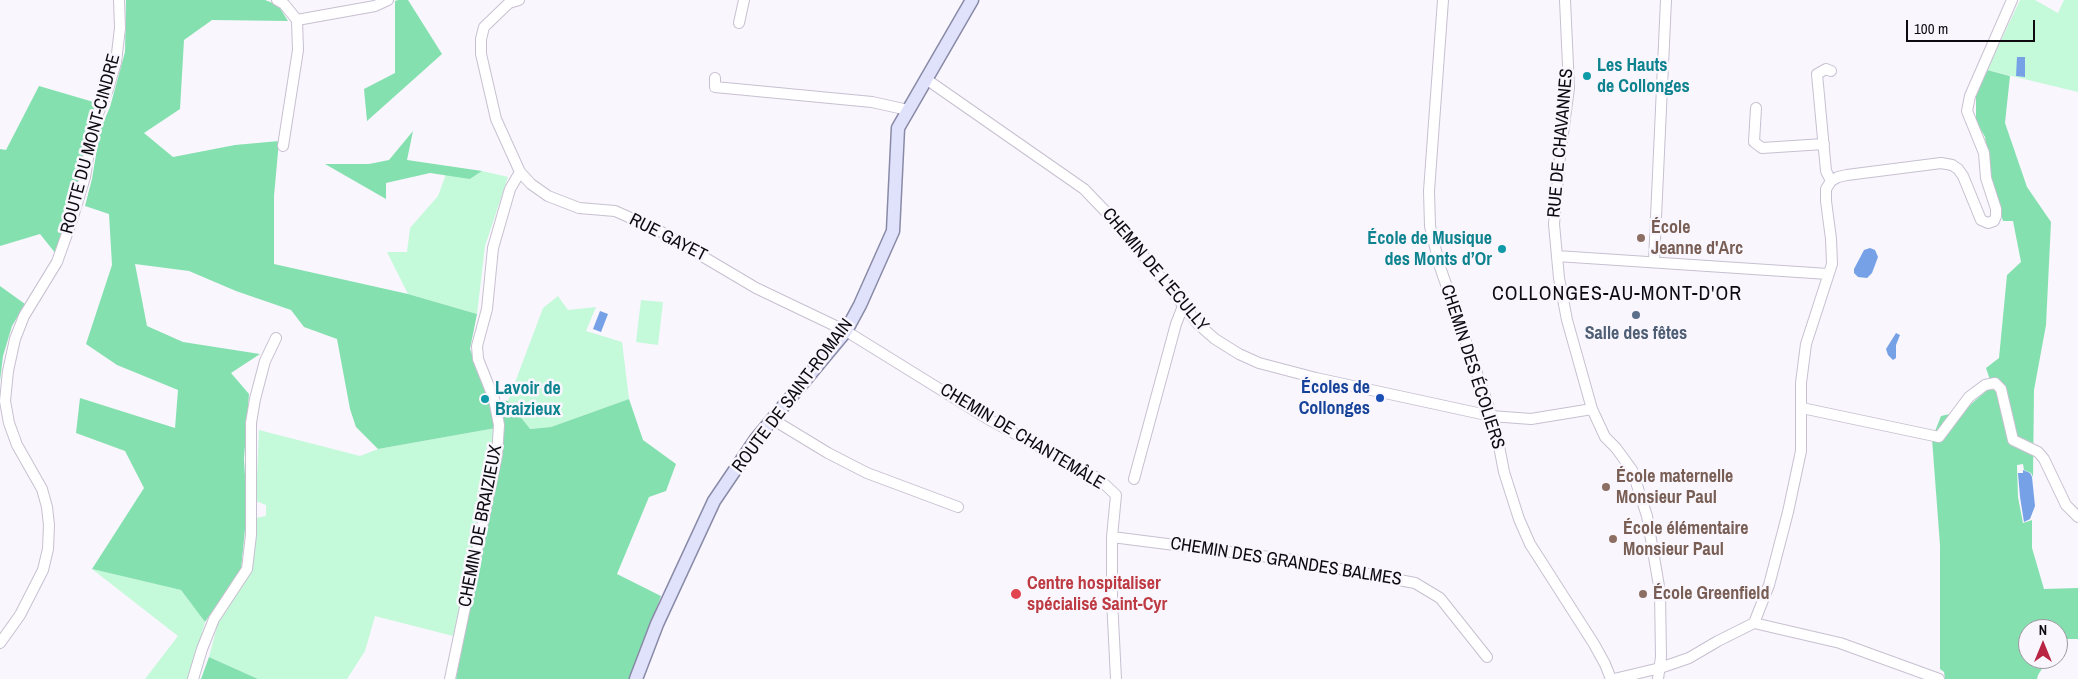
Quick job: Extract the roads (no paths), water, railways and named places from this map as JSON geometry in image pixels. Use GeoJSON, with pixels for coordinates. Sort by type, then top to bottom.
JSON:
{"type":"FeatureCollection","features":[{"type":"Feature","properties":{"kind":"main road","name":"ROUTE DE SAINT-ROMAIN"},"geometry":{"type":"LineString","coordinates":[[636,679],[657,624],[714,502],[756,439],[846,331],[893,230],[898,128],[972,0]]}},
{"type":"Feature","properties":{"kind":"street","name":"ROUTE DU MONT-CINDRE"},"geometry":{"type":"LineString","coordinates":[[0,644],[38,584],[48,550],[49,525],[42,489],[18,445],[9,423],[5,401],[8,371],[15,339],[24,316],[57,262],[85,177],[93,126],[108,89],[116,62],[120,28],[119,0]]}},
{"type":"Feature","properties":{"kind":"street"},"geometry":{"type":"LineString","coordinates":[[297,20],[309,20],[374,6],[388,0]]}},
{"type":"Feature","properties":{"kind":"street"},"geometry":{"type":"LineString","coordinates":[[739,23],[744,0]]}},
{"type":"Feature","properties":{"kind":"street","name":"CHEMIN DES ÉCOLIERS"},"geometry":{"type":"LineString","coordinates":[[1443,0],[1429,190],[1430,226],[1440,267],[1496,431],[1504,472],[1519,520],[1530,544],[1594,644],[1612,679]]}},
{"type":"Feature","properties":{"kind":"street","name":"RUE DE CHAVANNES"},"geometry":{"type":"LineString","coordinates":[[1565,0],[1569,88],[1554,224],[1557,256],[1567,320],[1592,409],[1605,438],[1616,448],[1632,470],[1647,516],[1660,592],[1660,668],[1658,679]]}},
{"type":"Feature","properties":{"kind":"street"},"geometry":{"type":"LineString","coordinates":[[1654,261],[1666,0]]}},
{"type":"Feature","properties":{"kind":"street"},"geometry":{"type":"LineString","coordinates":[[1754,623],[1769,586],[1801,451],[1801,384],[1806,344],[1832,264],[1826,189],[1838,177],[1847,175],[1941,162],[1952,164],[1958,168],[1963,176],[1981,220],[1988,223],[1994,221],[1996,209],[1986,178],[1984,153],[1968,111],[1970,96],[2012,0]]}},
{"type":"Feature","properties":{"kind":"street","name":"RUE GAYET"},"geometry":{"type":"LineString","coordinates":[[512,1],[484,27],[481,39],[481,54],[496,119],[520,172],[531,184],[548,196],[580,208],[615,211],[658,230],[756,288],[846,331]]}},
{"type":"Feature","properties":{"kind":"street"},"geometry":{"type":"LineString","coordinates":[[281,2],[297,20],[298,50],[283,146]]}},
{"type":"Feature","properties":{"kind":"street"},"geometry":{"type":"LineString","coordinates":[[1832,71],[1826,69],[1817,74],[1826,171],[1832,181]]}},
{"type":"Feature","properties":{"kind":"street"},"geometry":{"type":"LineString","coordinates":[[715,78],[715,87],[872,102],[908,110]]}},
{"type":"Feature","properties":{"kind":"street","name":"CHEMIN DE L'ECULLY"},"geometry":{"type":"LineString","coordinates":[[926,79],[1084,189],[1108,214],[1198,324],[1215,339],[1259,363],[1382,393],[1491,416],[1532,419],[1592,409]]}},
{"type":"Feature","properties":{"kind":"street"},"geometry":{"type":"LineString","coordinates":[[1756,108],[1754,142],[1762,148],[1824,144]]}},
{"type":"Feature","properties":{"kind":"street","name":"CHEMIN DE BRAIZIEUX"},"geometry":{"type":"LineString","coordinates":[[450,679],[497,455],[499,425],[494,399],[478,359],[477,346],[488,309],[493,248],[510,189],[520,172]]}},
{"type":"Feature","properties":{"kind":"street"},"geometry":{"type":"LineString","coordinates":[[1557,256],[1828,274]]}},
{"type":"Feature","properties":{"kind":"street"},"geometry":{"type":"LineString","coordinates":[[1134,479],[1176,324],[1183,306]]}},
{"type":"Feature","properties":{"kind":"street","name":"CHEMIN DE CHANTEMÂLE"},"geometry":{"type":"LineString","coordinates":[[846,331],[988,419],[1099,479],[1116,495],[1112,538],[1112,599],[1116,679]]}},
{"type":"Feature","properties":{"kind":"street"},"geometry":{"type":"LineString","coordinates":[[193,679],[214,619],[247,569],[251,535],[251,423],[265,361],[276,338]]}},
{"type":"Feature","properties":{"kind":"street"},"geometry":{"type":"LineString","coordinates":[[1802,408],[1938,437],[1969,397],[1986,385],[1995,383],[2001,389],[2013,440],[2038,452],[2044,459],[2066,505],[2078,517]]}},
{"type":"Feature","properties":{"kind":"street"},"geometry":{"type":"LineString","coordinates":[[772,419],[828,453],[867,473],[958,507]]}},
{"type":"Feature","properties":{"kind":"street","name":"CHEMIN DES GRANDES BALMES"},"geometry":{"type":"LineString","coordinates":[[1112,538],[1293,560],[1415,583],[1440,598],[1487,657]]}},
{"type":"Feature","properties":{"kind":"street"},"geometry":{"type":"LineString","coordinates":[[1612,679],[1660,668],[1690,658],[1754,623],[1840,643],[1940,679]]}},
{"type":"Feature","properties":{"kind":"water"},"geometry":{"type":"Polygon","coordinates":[[[2017,57],[2025,57],[2025,77],[2016,76],[2017,57]]]}},
{"type":"Feature","properties":{"kind":"water"},"geometry":{"type":"Polygon","coordinates":[[[1870,248],[1875,250],[1878,257],[1872,273],[1867,278],[1858,277],[1854,273],[1854,269],[1864,250],[1870,248]]]}},
{"type":"Feature","properties":{"kind":"water"},"geometry":{"type":"Polygon","coordinates":[[[600,311],[608,314],[601,332],[593,329],[600,311]]]}},
{"type":"Feature","properties":{"kind":"water"},"geometry":{"type":"Polygon","coordinates":[[[1896,333],[1900,335],[1896,345],[1896,358],[1893,360],[1888,355],[1886,349],[1896,333]]]}},
{"type":"Feature","properties":{"kind":"water"},"geometry":{"type":"Polygon","coordinates":[[[2023,470],[2030,473],[2032,477],[2035,506],[2030,519],[2024,522],[2018,473],[2023,473],[2023,470]]]}},
{"type":"Feature","properties":{"kind":"place","name":"Les Hauts de Collonges"},"geometry":{"type":"Point","coordinates":[1587,76]}},
{"type":"Feature","properties":{"kind":"place","name":"École Jeanne d'Arc"},"geometry":{"type":"Point","coordinates":[1641,238]}},
{"type":"Feature","properties":{"kind":"place","name":"École de Musique des Monts d’Or"},"geometry":{"type":"Point","coordinates":[1502,249]}},
{"type":"Feature","properties":{"kind":"place","name":"Salle des fêtes"},"geometry":{"type":"Point","coordinates":[1636,315]}},
{"type":"Feature","properties":{"kind":"place","name":"Écoles de Collonges"},"geometry":{"type":"Point","coordinates":[1380,398]}},
{"type":"Feature","properties":{"kind":"place","name":"Lavoir de Braizieux"},"geometry":{"type":"Point","coordinates":[485,399]}},
{"type":"Feature","properties":{"kind":"place","name":"École maternelle Monsieur Paul"},"geometry":{"type":"Point","coordinates":[1606,487]}},
{"type":"Feature","properties":{"kind":"place","name":"École élémentaire Monsieur Paul"},"geometry":{"type":"Point","coordinates":[1613,539]}},
{"type":"Feature","properties":{"kind":"place","name":"Centre hospitaliser spécialisé Saint-Cyr"},"geometry":{"type":"Point","coordinates":[1016,594]}},
{"type":"Feature","properties":{"kind":"place","name":"École Greenfield"},"geometry":{"type":"Point","coordinates":[1643,594]}},
{"type":"Feature","properties":{"kind":"district","name":"COLLONGES-AU-MONT-D'OR"},"geometry":{"type":"Point","coordinates":[1617,295]}}]}
